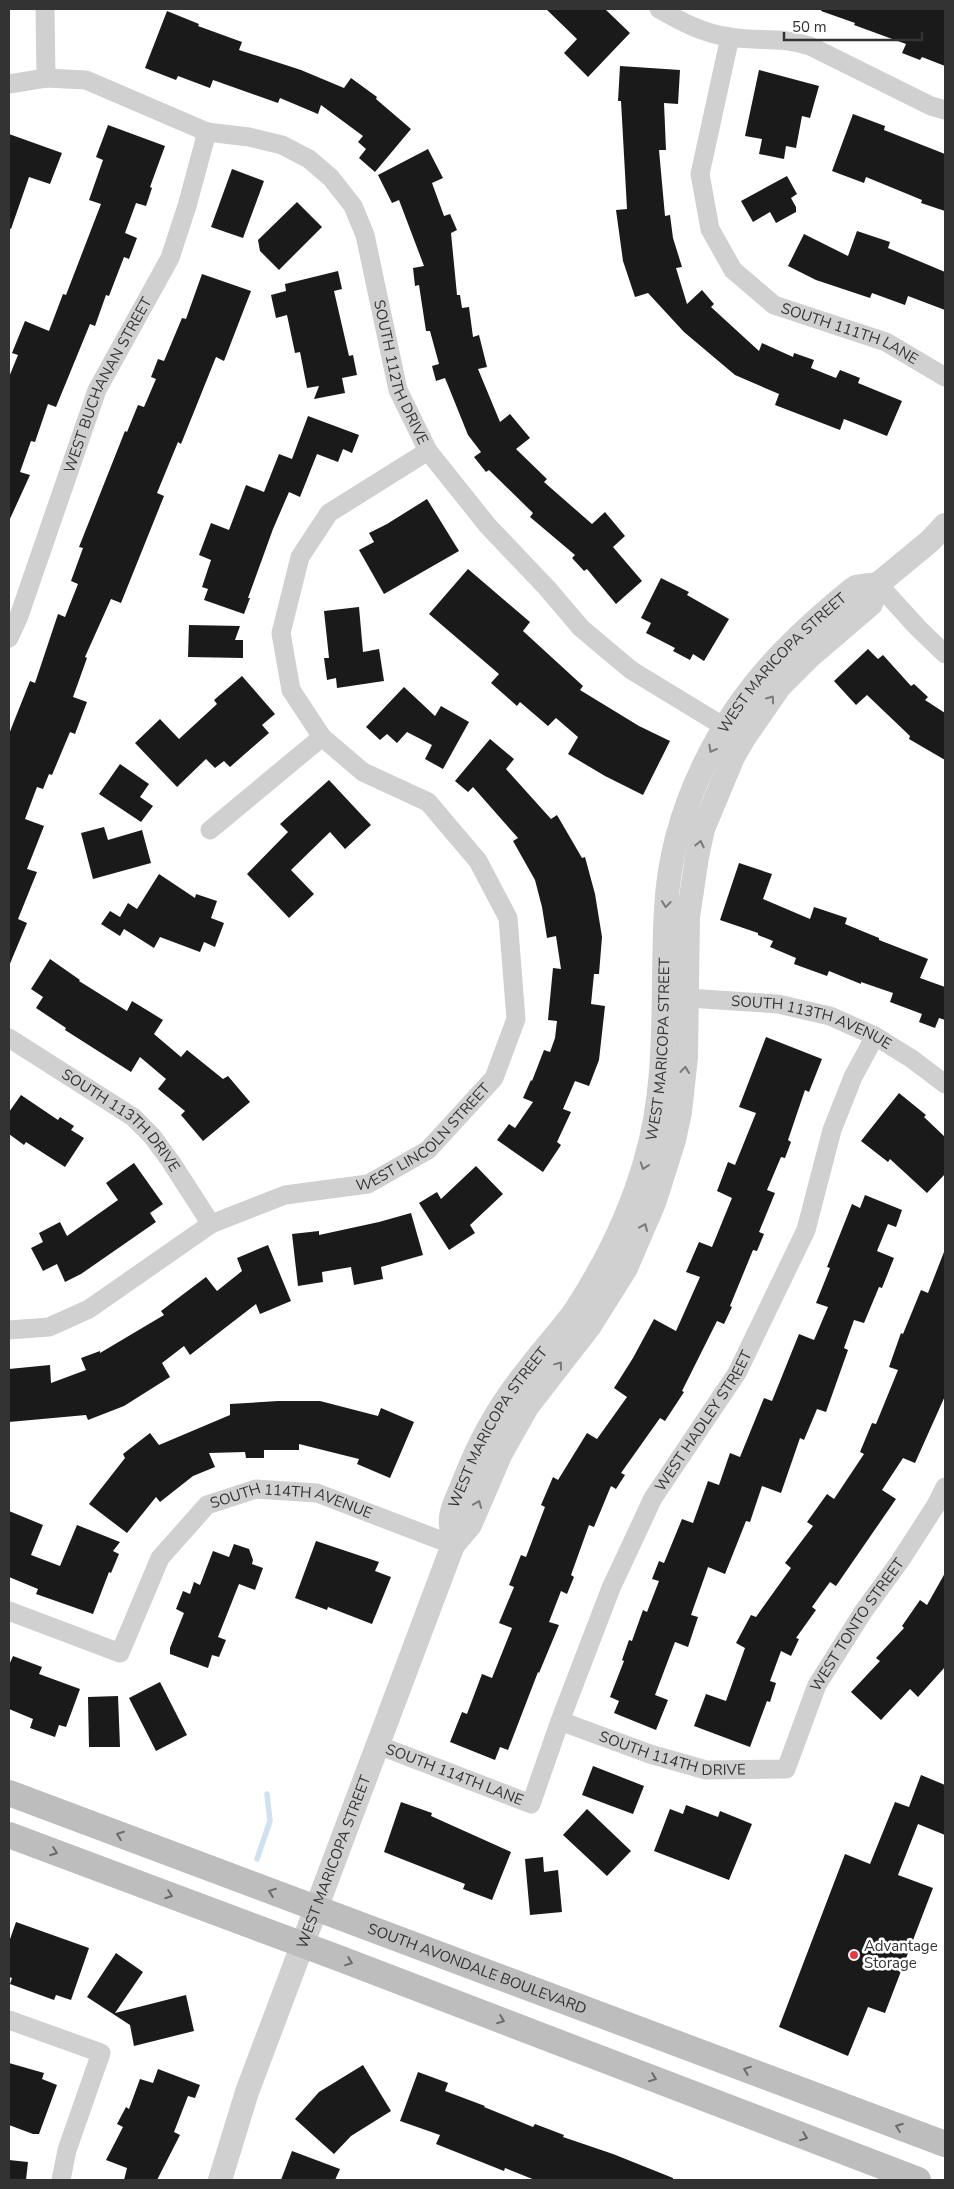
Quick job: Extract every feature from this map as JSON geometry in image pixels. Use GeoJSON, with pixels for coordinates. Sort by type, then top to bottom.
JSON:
{"type":"FeatureCollection","features":[{"type":"Feature","properties":{"kind":"main road","name":"SOUTH AVONDALE BOULEVARD"},"geometry":{"type":"LineString","coordinates":[[9,1793],[945,2144]]}},
{"type":"Feature","properties":{"kind":"main road"},"geometry":{"type":"LineString","coordinates":[[9,1835],[304,1945],[918,2180]]}},
{"type":"Feature","properties":{"kind":"street"},"geometry":{"type":"LineString","coordinates":[[45,9],[46,78]]}},
{"type":"Feature","properties":{"kind":"street"},"geometry":{"type":"LineString","coordinates":[[659,9],[689,26],[730,37],[790,40],[810,46],[931,106],[945,110]]}},
{"type":"Feature","properties":{"kind":"street","name":"SOUTH 111TH LANE"},"geometry":{"type":"LineString","coordinates":[[730,37],[700,174],[710,229],[733,270],[774,305],[886,342],[945,377]]}},
{"type":"Feature","properties":{"kind":"street","name":"SOUTH 112TH DRIVE"},"geometry":{"type":"LineString","coordinates":[[9,84],[46,78],[86,80],[207,132],[249,137],[282,145],[309,158],[331,178],[353,206],[365,235],[398,390],[428,451],[488,526],[548,588],[581,628],[631,670],[734,733]]}},
{"type":"Feature","properties":{"kind":"street","name":"WEST BUCHANAN STREET"},"geometry":{"type":"LineString","coordinates":[[9,638],[19,616],[97,390],[170,258],[187,206],[207,132]]}},
{"type":"Feature","properties":{"kind":"street","name":"WEST LINCOLN STREET"},"geometry":{"type":"LineString","coordinates":[[9,1330],[49,1327],[89,1309],[211,1224],[285,1195],[368,1184],[428,1150],[494,1078],[516,1019],[508,918],[478,861],[428,802],[363,772],[322,737],[291,690],[281,633],[300,557],[329,513],[428,451]]}},
{"type":"Feature","properties":{"kind":"street","name":"WEST MARICOPA STREET"},"geometry":{"type":"LineString","coordinates":[[220,2180],[247,2092],[318,1909],[452,1545],[470,1525],[500,1453],[527,1407],[593,1320],[626,1268],[642,1234],[666,1168],[680,1112],[686,1057],[675,997],[703,829],[734,733],[808,658],[871,604],[878,584],[930,541],[945,525]]}},
{"type":"Feature","properties":{"kind":"street"},"geometry":{"type":"LineString","coordinates":[[878,584],[918,628],[945,654]]}},
{"type":"Feature","properties":{"kind":"street"},"geometry":{"type":"LineString","coordinates":[[210,830],[322,737]]}},
{"type":"Feature","properties":{"kind":"street","name":"SOUTH 113TH AVENUE"},"geometry":{"type":"LineString","coordinates":[[675,997],[778,1004],[830,1016],[875,1036],[912,1059],[945,1084]]}},
{"type":"Feature","properties":{"kind":"street","name":"WEST HADLEY STREET"},"geometry":{"type":"LineString","coordinates":[[531,1804],[560,1721],[611,1588],[652,1498],[737,1373],[806,1230],[832,1130],[853,1076],[875,1036]]}},
{"type":"Feature","properties":{"kind":"street","name":"SOUTH 113TH DRIVE"},"geometry":{"type":"LineString","coordinates":[[9,1038],[133,1117],[152,1136],[171,1162],[211,1224]]}},
{"type":"Feature","properties":{"kind":"street","name":"WEST TONTO STREET"},"geometry":{"type":"LineString","coordinates":[[786,1769],[817,1685],[862,1612],[905,1553],[945,1487]]}},
{"type":"Feature","properties":{"kind":"street","name":"SOUTH 114TH AVENUE"},"geometry":{"type":"LineString","coordinates":[[9,1611],[120,1653],[160,1558],[206,1505],[256,1489],[317,1493],[452,1545]]}},
{"type":"Feature","properties":{"kind":"street","name":"SOUTH 114TH DRIVE"},"geometry":{"type":"LineString","coordinates":[[560,1721],[650,1754],[706,1770],[786,1769]]}},
{"type":"Feature","properties":{"kind":"street","name":"SOUTH 114TH LANE"},"geometry":{"type":"LineString","coordinates":[[378,1745],[531,1804]]}},
{"type":"Feature","properties":{"kind":"street"},"geometry":{"type":"LineString","coordinates":[[9,2020],[101,2053],[67,2150],[62,2180]]}},
{"type":"Feature","properties":{"kind":"building"},"geometry":{"type":"Polygon","coordinates":[[[546,9],[605,9],[630,33],[588,77],[564,53],[577,39],[546,9]]]}},
{"type":"Feature","properties":{"kind":"building"},"geometry":{"type":"Polygon","coordinates":[[[822,9],[945,9],[945,66],[922,57],[920,60],[902,53],[906,44],[854,25],[855,23],[821,11],[822,9]]]}},
{"type":"Feature","properties":{"kind":"building"},"geometry":{"type":"Polygon","coordinates":[[[167,11],[199,24],[198,26],[242,42],[239,50],[301,70],[344,88],[351,78],[377,97],[376,99],[411,129],[375,172],[359,158],[366,149],[358,142],[363,136],[321,105],[318,114],[280,98],[278,103],[213,80],[210,88],[178,76],[176,80],[145,68],[167,11]]]}},
{"type":"Feature","properties":{"kind":"building"},"geometry":{"type":"Polygon","coordinates":[[[620,66],[680,70],[678,104],[664,103],[666,150],[659,150],[665,216],[670,215],[673,238],[682,267],[676,268],[687,304],[702,290],[714,304],[711,307],[759,351],[762,343],[793,357],[794,353],[814,360],[811,368],[836,378],[840,370],[860,378],[858,383],[902,401],[887,436],[844,419],[840,430],[775,405],[779,394],[735,375],[684,332],[648,293],[635,297],[623,261],[616,210],[627,209],[621,101],[618,101],[620,66]]]}},
{"type":"Feature","properties":{"kind":"building"},"geometry":{"type":"Polygon","coordinates":[[[759,70],[819,86],[810,118],[802,116],[796,148],[786,146],[784,159],[759,154],[762,139],[745,136],[759,70]]]}},
{"type":"Feature","properties":{"kind":"building"},"geometry":{"type":"Polygon","coordinates":[[[853,114],[885,126],[884,130],[945,154],[945,211],[921,203],[922,200],[866,177],[864,183],[832,171],[853,114]]]}},
{"type":"Feature","properties":{"kind":"building"},"geometry":{"type":"Polygon","coordinates":[[[108,125],[165,146],[150,187],[152,188],[146,206],[136,203],[125,233],[137,238],[129,259],[124,257],[109,296],[106,295],[95,326],[90,324],[56,407],[48,404],[35,442],[31,441],[20,472],[30,475],[9,521],[9,377],[18,355],[12,353],[25,321],[49,331],[63,294],[66,295],[101,204],[89,200],[103,160],[96,157],[108,125]]]}},
{"type":"Feature","properties":{"kind":"building"},"geometry":{"type":"Polygon","coordinates":[[[9,134],[62,153],[50,184],[29,177],[11,229],[9,228],[9,134]]]}},
{"type":"Feature","properties":{"kind":"building"},"geometry":{"type":"Polygon","coordinates":[[[428,149],[443,178],[432,183],[444,216],[450,214],[457,230],[451,233],[457,295],[460,295],[462,308],[469,307],[473,337],[479,335],[487,367],[478,369],[500,422],[510,414],[530,438],[516,449],[547,479],[544,482],[592,524],[605,512],[625,536],[613,547],[642,581],[616,604],[587,569],[584,571],[572,558],[575,555],[530,517],[533,513],[489,470],[486,472],[474,457],[481,452],[468,435],[445,378],[436,381],[432,366],[439,364],[430,331],[426,331],[419,285],[415,286],[413,268],[424,266],[399,200],[392,203],[378,175],[428,149]]]}},
{"type":"Feature","properties":{"kind":"building"},"geometry":{"type":"Polygon","coordinates":[[[232,169],[264,181],[243,238],[211,227],[232,169]]]}},
{"type":"Feature","properties":{"kind":"building"},"geometry":{"type":"Polygon","coordinates":[[[787,176],[797,194],[791,198],[796,207],[796,212],[776,223],[770,212],[753,222],[741,201],[787,176]]]}},
{"type":"Feature","properties":{"kind":"building"},"geometry":{"type":"Polygon","coordinates":[[[297,202],[322,227],[279,270],[260,251],[258,240],[297,202]]]}},
{"type":"Feature","properties":{"kind":"building"},"geometry":{"type":"Polygon","coordinates":[[[857,231],[890,242],[888,248],[945,272],[945,310],[908,296],[905,305],[872,293],[870,298],[816,280],[788,266],[804,234],[848,256],[857,231]]]}},
{"type":"Feature","properties":{"kind":"building"},"geometry":{"type":"Polygon","coordinates":[[[338,271],[342,289],[334,291],[349,356],[353,355],[357,375],[342,378],[345,393],[314,399],[319,386],[307,388],[300,352],[295,353],[287,315],[276,318],[271,295],[286,291],[285,284],[338,271]]]}},
{"type":"Feature","properties":{"kind":"building"},"geometry":{"type":"Polygon","coordinates":[[[202,274],[251,291],[224,361],[216,357],[181,444],[178,442],[157,493],[164,496],[121,603],[111,599],[85,657],[87,658],[73,697],[87,702],[75,734],[70,732],[52,775],[49,774],[43,789],[37,787],[25,819],[44,826],[27,869],[37,872],[18,919],[27,923],[9,966],[9,734],[30,681],[35,683],[58,614],[65,617],[78,584],[71,581],[83,548],[79,547],[125,431],[127,432],[138,405],[144,407],[156,379],[151,377],[158,359],[164,361],[182,318],[186,319],[202,274]]]}},
{"type":"Feature","properties":{"kind":"building"},"geometry":{"type":"Polygon","coordinates":[[[308,416],[359,435],[352,453],[343,449],[338,462],[317,454],[300,497],[289,492],[273,529],[244,614],[204,600],[208,589],[202,587],[211,560],[199,555],[211,523],[229,530],[246,485],[264,492],[279,454],[292,459],[308,416]]]}},
{"type":"Feature","properties":{"kind":"building"},"geometry":{"type":"Polygon","coordinates":[[[427,499],[459,551],[384,594],[359,550],[374,542],[369,533],[427,499]]]}},
{"type":"Feature","properties":{"kind":"building"},"geometry":{"type":"Polygon","coordinates":[[[468,569],[530,622],[523,631],[583,686],[580,690],[639,726],[670,741],[643,795],[605,776],[568,754],[578,737],[556,718],[548,726],[520,702],[517,706],[491,683],[499,674],[429,614],[468,569]]]}},
{"type":"Feature","properties":{"kind":"building"},"geometry":{"type":"Polygon","coordinates":[[[661,578],[689,592],[687,595],[729,619],[704,661],[693,654],[690,660],[673,651],[675,648],[646,633],[651,623],[641,618],[661,578]]]}},
{"type":"Feature","properties":{"kind":"building"},"geometry":{"type":"Polygon","coordinates":[[[359,607],[363,652],[379,649],[384,681],[337,688],[336,678],[327,680],[324,658],[329,658],[324,611],[359,607]]]}},
{"type":"Feature","properties":{"kind":"building"},"geometry":{"type":"Polygon","coordinates":[[[189,625],[240,626],[235,640],[243,640],[243,658],[188,657],[189,625]]]}},
{"type":"Feature","properties":{"kind":"building"},"geometry":{"type":"Polygon","coordinates":[[[868,649],[878,659],[883,655],[911,686],[914,684],[928,697],[925,700],[945,713],[945,760],[909,739],[910,736],[867,695],[856,705],[834,681],[868,649]]]}},
{"type":"Feature","properties":{"kind":"building"},"geometry":{"type":"Polygon","coordinates":[[[242,676],[275,714],[262,725],[269,733],[230,767],[224,761],[215,768],[206,759],[177,787],[135,743],[160,719],[179,739],[217,704],[214,700],[242,676]]]}},
{"type":"Feature","properties":{"kind":"building"},"geometry":{"type":"Polygon","coordinates":[[[404,687],[435,716],[441,706],[469,722],[443,769],[425,759],[432,745],[407,732],[397,743],[387,734],[380,740],[366,727],[404,687]]]}},
{"type":"Feature","properties":{"kind":"building"},"geometry":{"type":"Polygon","coordinates":[[[490,739],[514,759],[506,769],[551,819],[557,815],[582,858],[585,857],[595,894],[602,937],[599,974],[594,974],[591,1004],[605,1006],[599,1060],[589,1086],[575,1081],[563,1109],[571,1112],[557,1142],[561,1145],[543,1172],[497,1140],[509,1124],[515,1128],[533,1102],[523,1098],[544,1050],[550,1052],[555,1038],[557,1021],[548,1020],[553,968],[561,969],[556,936],[547,938],[535,880],[513,841],[518,838],[473,787],[468,792],[455,781],[490,739]]]}},
{"type":"Feature","properties":{"kind":"building"},"geometry":{"type":"Polygon","coordinates":[[[120,764],[149,784],[140,797],[153,806],[141,822],[99,794],[120,764]]]}},
{"type":"Feature","properties":{"kind":"building"},"geometry":{"type":"Polygon","coordinates":[[[329,780],[371,825],[345,849],[330,832],[291,870],[314,894],[289,918],[247,874],[288,832],[280,824],[329,780]]]}},
{"type":"Feature","properties":{"kind":"building"},"geometry":{"type":"Polygon","coordinates":[[[104,827],[108,840],[142,830],[151,863],[93,879],[81,833],[104,827]]]}},
{"type":"Feature","properties":{"kind":"building"},"geometry":{"type":"Polygon","coordinates":[[[739,863],[772,874],[763,899],[810,919],[814,907],[847,918],[845,924],[879,938],[879,940],[928,959],[920,978],[945,987],[945,1020],[939,1018],[935,1028],[919,1022],[922,1014],[890,1002],[893,993],[861,982],[861,984],[829,971],[827,976],[794,964],[796,958],[770,947],[773,941],[758,935],[758,933],[720,920],[739,863]]]}},
{"type":"Feature","properties":{"kind":"building"},"geometry":{"type":"Polygon","coordinates":[[[159,874],[195,898],[196,894],[217,901],[211,918],[224,923],[215,947],[204,942],[200,952],[160,937],[154,948],[124,929],[120,936],[101,924],[110,911],[120,917],[128,903],[137,909],[159,874]]]}},
{"type":"Feature","properties":{"kind":"building"},"geometry":{"type":"Polygon","coordinates":[[[50,959],[79,981],[127,1011],[132,1001],[163,1020],[154,1034],[181,1057],[187,1050],[223,1079],[228,1076],[250,1102],[203,1141],[181,1115],[185,1111],[158,1089],[166,1079],[140,1057],[131,1072],[65,1030],[66,1028],[36,1008],[43,997],[31,989],[50,959]]]}},
{"type":"Feature","properties":{"kind":"building"},"geometry":{"type":"Polygon","coordinates":[[[766,1037],[822,1059],[809,1092],[805,1090],[788,1140],[791,1142],[785,1158],[781,1157],[767,1190],[775,1193],[759,1232],[764,1234],[757,1251],[753,1250],[730,1306],[732,1307],[724,1324],[717,1321],[682,1391],[684,1392],[665,1421],[660,1418],[621,1473],[625,1475],[616,1489],[611,1486],[594,1527],[589,1525],[571,1575],[574,1577],[567,1594],[561,1591],[549,1622],[559,1625],[538,1672],[508,1750],[500,1747],[495,1760],[450,1742],[462,1712],[467,1714],[482,1674],[492,1678],[512,1628],[499,1623],[514,1587],[509,1585],[521,1555],[526,1557],[545,1507],[541,1505],[553,1477],[558,1480],[587,1433],[597,1439],[627,1397],[614,1388],[654,1319],[676,1331],[700,1277],[686,1272],[699,1242],[712,1247],[732,1198],[717,1191],[728,1162],[735,1165],[756,1113],[739,1107],[766,1037]]]}},
{"type":"Feature","properties":{"kind":"building"},"geometry":{"type":"Polygon","coordinates":[[[899,1093],[926,1115],[924,1117],[945,1137],[945,1174],[927,1193],[890,1159],[888,1162],[861,1141],[899,1093]]]}},
{"type":"Feature","properties":{"kind":"building"},"geometry":{"type":"Polygon","coordinates":[[[21,1095],[58,1120],[60,1117],[74,1126],[71,1130],[84,1138],[65,1167],[26,1142],[24,1145],[9,1134],[9,1112],[21,1095]]]}},
{"type":"Feature","properties":{"kind":"building"},"geometry":{"type":"Polygon","coordinates":[[[134,1163],[163,1204],[150,1213],[156,1222],[81,1274],[65,1282],[57,1264],[43,1271],[31,1248],[43,1242],[39,1233],[60,1222],[67,1236],[118,1200],[106,1183],[134,1163]]]}},
{"type":"Feature","properties":{"kind":"building"},"geometry":{"type":"Polygon","coordinates":[[[476,1166],[503,1194],[470,1225],[475,1233],[449,1250],[419,1203],[437,1192],[441,1199],[476,1166]]]}},
{"type":"Feature","properties":{"kind":"building"},"geometry":{"type":"Polygon","coordinates":[[[865,1195],[902,1210],[896,1227],[888,1224],[877,1251],[894,1258],[882,1288],[879,1287],[864,1323],[854,1320],[844,1348],[848,1350],[826,1412],[817,1409],[804,1440],[800,1438],[781,1493],[762,1486],[750,1522],[746,1521],[725,1574],[708,1567],[691,1615],[698,1617],[688,1647],[675,1642],[655,1695],[668,1700],[656,1730],[614,1713],[619,1701],[610,1697],[624,1661],[622,1660],[629,1640],[632,1641],[643,1610],[647,1612],[659,1581],[652,1579],[659,1561],[664,1563],[682,1519],[693,1523],[708,1481],[719,1485],[730,1453],[740,1457],[764,1398],[772,1401],[799,1334],[814,1340],[828,1307],[816,1303],[830,1268],[827,1267],[852,1204],[860,1208],[865,1195]]]}},
{"type":"Feature","properties":{"kind":"building"},"geometry":{"type":"Polygon","coordinates":[[[411,1213],[423,1255],[381,1267],[383,1279],[354,1285],[351,1267],[322,1272],[323,1282],[298,1286],[292,1234],[319,1231],[319,1235],[411,1213]]]}},
{"type":"Feature","properties":{"kind":"building"},"geometry":{"type":"Polygon","coordinates":[[[268,1245],[291,1301],[260,1314],[256,1304],[190,1355],[184,1346],[162,1363],[170,1377],[124,1406],[88,1420],[86,1415],[9,1422],[9,1369],[50,1365],[51,1383],[86,1370],[81,1358],[100,1351],[100,1353],[164,1315],[161,1311],[206,1277],[217,1291],[242,1271],[237,1258],[268,1245]]]}},
{"type":"Feature","properties":{"kind":"building"},"geometry":{"type":"Polygon","coordinates":[[[944,1252],[945,1396],[915,1463],[903,1458],[882,1490],[896,1499],[836,1586],[830,1582],[812,1607],[816,1610],[796,1638],[799,1639],[791,1656],[781,1651],[770,1681],[776,1683],[770,1702],[767,1701],[750,1747],[694,1726],[706,1694],[726,1701],[745,1648],[736,1643],[751,1615],[756,1617],[791,1568],[785,1563],[813,1526],[807,1522],[827,1494],[834,1499],[864,1454],[860,1452],[872,1423],[876,1424],[898,1370],[889,1367],[901,1333],[903,1334],[921,1290],[928,1293],[944,1252]]]}},
{"type":"Feature","properties":{"kind":"building"},"geometry":{"type":"Polygon","coordinates":[[[320,1401],[378,1416],[381,1408],[414,1422],[390,1478],[357,1464],[359,1459],[299,1444],[299,1450],[264,1450],[264,1458],[246,1458],[245,1452],[209,1453],[215,1467],[193,1476],[160,1502],[156,1497],[127,1533],[89,1504],[125,1458],[123,1454],[150,1433],[159,1445],[230,1415],[230,1404],[320,1401]]]}},
{"type":"Feature","properties":{"kind":"building"},"geometry":{"type":"Polygon","coordinates":[[[9,1511],[43,1525],[31,1555],[60,1566],[77,1525],[120,1542],[113,1551],[119,1554],[111,1573],[109,1572],[93,1614],[36,1594],[38,1589],[9,1577],[9,1511]]]}},
{"type":"Feature","properties":{"kind":"building"},"geometry":{"type":"Polygon","coordinates":[[[316,1541],[379,1562],[375,1571],[391,1577],[372,1624],[328,1607],[327,1610],[295,1598],[316,1541]]]}},
{"type":"Feature","properties":{"kind":"building"},"geometry":{"type":"Polygon","coordinates":[[[234,1544],[249,1549],[253,1560],[252,1564],[263,1568],[255,1590],[239,1584],[218,1637],[226,1640],[219,1657],[212,1655],[208,1668],[170,1654],[170,1648],[184,1613],[176,1609],[183,1591],[190,1594],[194,1582],[200,1585],[213,1551],[229,1557],[234,1544]]]}},
{"type":"Feature","properties":{"kind":"building"},"geometry":{"type":"Polygon","coordinates":[[[945,1573],[945,1667],[918,1697],[910,1689],[881,1720],[851,1692],[880,1661],[876,1658],[904,1628],[902,1626],[920,1600],[927,1605],[945,1573]]]}},
{"type":"Feature","properties":{"kind":"building"},"geometry":{"type":"Polygon","coordinates":[[[13,1656],[42,1667],[39,1674],[80,1689],[66,1727],[59,1725],[55,1737],[30,1728],[33,1719],[9,1709],[9,1665],[13,1656]]]}},
{"type":"Feature","properties":{"kind":"building"},"geometry":{"type":"Polygon","coordinates":[[[160,1682],[187,1735],[156,1751],[129,1698],[160,1682]]]}},
{"type":"Feature","properties":{"kind":"building"},"geometry":{"type":"Polygon","coordinates":[[[118,1696],[120,1747],[89,1747],[88,1697],[118,1696]]]}},
{"type":"Feature","properties":{"kind":"building"},"geometry":{"type":"Polygon","coordinates":[[[593,1766],[644,1786],[633,1814],[582,1795],[593,1766]]]}},
{"type":"Feature","properties":{"kind":"building"},"geometry":{"type":"Polygon","coordinates":[[[921,1775],[945,1785],[945,1835],[918,1824],[898,1875],[933,1888],[885,2013],[868,2007],[848,2056],[779,2027],[845,1854],[870,1864],[895,1802],[909,1807],[921,1775]]]}},
{"type":"Feature","properties":{"kind":"building"},"geometry":{"type":"Polygon","coordinates":[[[401,1802],[432,1813],[431,1816],[511,1852],[492,1900],[463,1889],[465,1884],[384,1852],[401,1802]]]}},
{"type":"Feature","properties":{"kind":"building"},"geometry":{"type":"Polygon","coordinates":[[[686,1805],[718,1817],[720,1811],[752,1824],[729,1880],[654,1851],[670,1809],[683,1814],[686,1805]]]}},
{"type":"Feature","properties":{"kind":"building"},"geometry":{"type":"Polygon","coordinates":[[[587,1809],[631,1851],[607,1876],[563,1835],[587,1809]]]}},
{"type":"Feature","properties":{"kind":"building"},"geometry":{"type":"Polygon","coordinates":[[[543,1857],[544,1872],[558,1870],[562,1912],[530,1915],[525,1859],[543,1857]]]}},
{"type":"Feature","properties":{"kind":"building"},"geometry":{"type":"Polygon","coordinates":[[[16,1922],[89,1948],[71,2000],[56,1995],[54,2000],[10,1984],[12,1978],[9,1977],[9,1942],[16,1922]]]}},
{"type":"Feature","properties":{"kind":"building"},"geometry":{"type":"Polygon","coordinates":[[[116,1953],[143,1972],[115,2013],[186,1995],[194,2031],[134,2046],[130,2025],[87,1997],[116,1953]]]}},
{"type":"Feature","properties":{"kind":"building"},"geometry":{"type":"Polygon","coordinates":[[[9,2063],[44,2073],[42,2079],[57,2085],[39,2134],[33,2134],[9,2125],[9,2063]]]}},
{"type":"Feature","properties":{"kind":"building"},"geometry":{"type":"Polygon","coordinates":[[[363,2065],[391,2111],[351,2136],[334,2154],[295,2119],[319,2092],[363,2065]]]}},
{"type":"Feature","properties":{"kind":"building"},"geometry":{"type":"Polygon","coordinates":[[[158,2069],[200,2085],[195,2098],[188,2096],[174,2132],[180,2135],[157,2180],[124,2180],[127,2168],[106,2160],[123,2127],[117,2124],[126,2107],[129,2109],[140,2079],[153,2083],[158,2069]]]}},
{"type":"Feature","properties":{"kind":"building"},"geometry":{"type":"Polygon","coordinates":[[[418,2072],[448,2083],[445,2091],[533,2127],[535,2124],[564,2135],[563,2137],[613,2154],[673,2178],[673,2180],[535,2180],[505,2168],[504,2171],[436,2144],[440,2135],[400,2121],[418,2072]]]}},
{"type":"Feature","properties":{"kind":"building"},"geometry":{"type":"Polygon","coordinates":[[[292,2151],[340,2169],[335,2180],[281,2180],[292,2151]]]}},
{"type":"Feature","properties":{"kind":"building"},"geometry":{"type":"Polygon","coordinates":[[[9,2160],[28,2162],[26,2180],[9,2180],[9,2160]]]}},
{"type":"Feature","properties":{"kind":"waterway"},"geometry":{"type":"LineString","coordinates":[[257,1859],[270,1821],[267,1794]]}},
{"type":"Feature","properties":{"kind":"place","name":"Advantage Storage"},"geometry":{"type":"Point","coordinates":[854,1955]}}]}
